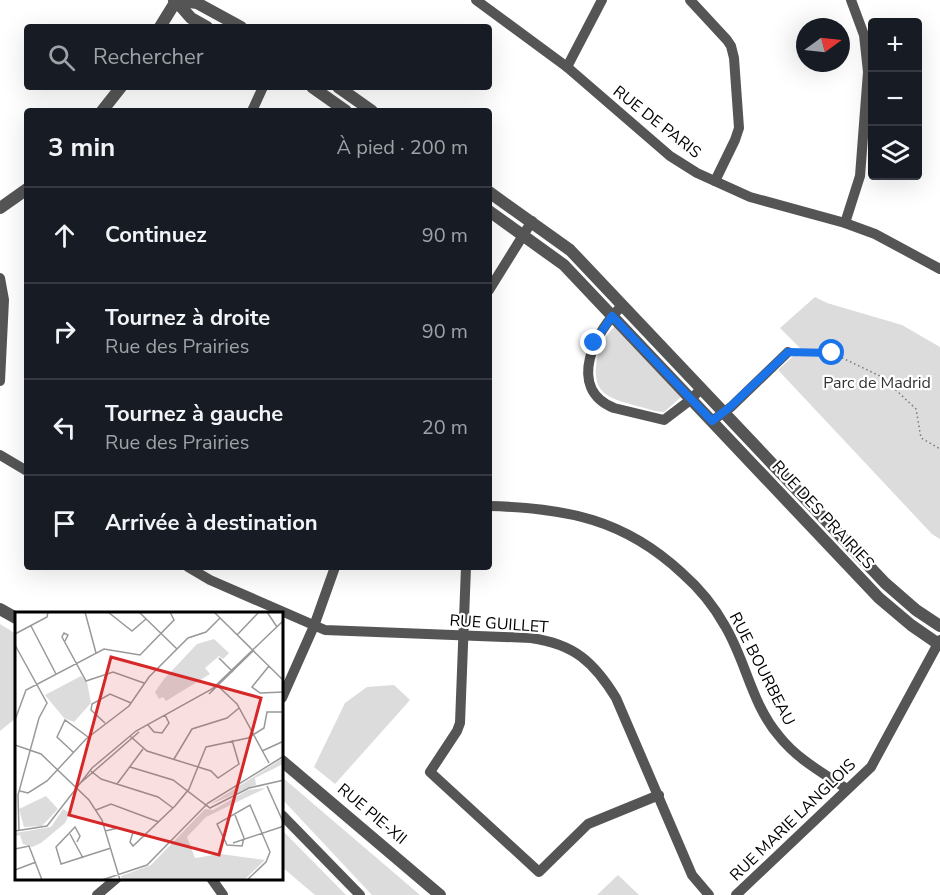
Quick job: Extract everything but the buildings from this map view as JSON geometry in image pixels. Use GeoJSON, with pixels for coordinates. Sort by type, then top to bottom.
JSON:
{"type":"FeatureCollection","features":[{"type":"Feature","properties":{"kind":"street"},"geometry":{"type":"LineString","coordinates":[[162,24],[175,0]]}},
{"type":"Feature","properties":{"kind":"street"},"geometry":{"type":"LineString","coordinates":[[175,0],[191,18],[202,24]]}},
{"type":"Feature","properties":{"kind":"street"},"geometry":{"type":"LineString","coordinates":[[175,0],[197,3],[236,24]]}},
{"type":"Feature","properties":{"kind":"street","name":"RUE DE PARIS"},"geometry":{"type":"LineString","coordinates":[[476,0],[567,67],[670,156],[715,182],[750,197],[845,223],[888,240],[940,269]]}},
{"type":"Feature","properties":{"kind":"street"},"geometry":{"type":"LineString","coordinates":[[567,67],[602,0]]}},
{"type":"Feature","properties":{"kind":"street"},"geometry":{"type":"LineString","coordinates":[[690,0],[727,40],[734,58],[739,128],[715,182]]}},
{"type":"Feature","properties":{"kind":"street"},"geometry":{"type":"LineString","coordinates":[[845,223],[860,176],[869,63],[862,27],[851,0]]}},
{"type":"Feature","properties":{"kind":"street"},"geometry":{"type":"LineString","coordinates":[[104,108],[119,90]]}},
{"type":"Feature","properties":{"kind":"street"},"geometry":{"type":"LineString","coordinates":[[253,108],[262,90]]}},
{"type":"Feature","properties":{"kind":"street"},"geometry":{"type":"LineString","coordinates":[[316,90],[342,108]]}},
{"type":"Feature","properties":{"kind":"street"},"geometry":{"type":"LineString","coordinates":[[342,90],[368,108]]}},
{"type":"Feature","properties":{"kind":"street"},"geometry":{"type":"LineString","coordinates":[[0,207],[24,191]]}},
{"type":"Feature","properties":{"kind":"street","name":"RUE DES PRAIRIES"},"geometry":{"type":"LineString","coordinates":[[492,194],[570,250],[885,583],[916,610],[940,626]]}},
{"type":"Feature","properties":{"kind":"street","name":"RUE DES PRAIRIES"},"geometry":{"type":"LineString","coordinates":[[492,213],[564,265],[879,598],[911,625],[939,643]]}},
{"type":"Feature","properties":{"kind":"street"},"geometry":{"type":"LineString","coordinates":[[492,285],[532,221]]}},
{"type":"Feature","properties":{"kind":"street"},"geometry":{"type":"LineString","coordinates":[[0,278],[4,300],[0,381]]}},
{"type":"Feature","properties":{"kind":"street"},"geometry":{"type":"LineString","coordinates":[[622,306],[612,316],[594,343],[589,363],[589,381],[597,397],[614,408],[664,420],[701,389]]}},
{"type":"Feature","properties":{"kind":"street"},"geometry":{"type":"LineString","coordinates":[[712,421],[788,352]]}},
{"type":"Feature","properties":{"kind":"street"},"geometry":{"type":"LineString","coordinates":[[0,455],[24,469]]}},
{"type":"Feature","properties":{"kind":"street","name":"RUE BOURBEAU"},"geometry":{"type":"LineString","coordinates":[[492,506],[542,509],[589,519],[636,537],[663,555],[689,579],[716,611],[734,642],[762,708],[778,735],[803,760],[847,789]]}},
{"type":"Feature","properties":{"kind":"street","name":"RUE GUILLET"},"geometry":{"type":"LineString","coordinates":[[197,570],[329,631],[544,640],[570,649],[586,659],[600,674],[616,698],[692,875],[709,895]]}},
{"type":"Feature","properties":{"kind":"street"},"geometry":{"type":"LineString","coordinates":[[284,694],[314,626],[334,570]]}},
{"type":"Feature","properties":{"kind":"street"},"geometry":{"type":"LineString","coordinates":[[466,570],[459,727],[430,772],[539,872],[588,825],[658,795]]}},
{"type":"Feature","properties":{"kind":"street"},"geometry":{"type":"LineString","coordinates":[[0,609],[15,617]]}},
{"type":"Feature","properties":{"kind":"street","name":"RUE MARIE LANGLOIS"},"geometry":{"type":"LineString","coordinates":[[736,895],[873,764],[939,643]]}},
{"type":"Feature","properties":{"kind":"street","name":"RUE PIE-XII"},"geometry":{"type":"LineString","coordinates":[[284,763],[440,895]]}},
{"type":"Feature","properties":{"kind":"street"},"geometry":{"type":"LineString","coordinates":[[284,817],[360,895]]}},
{"type":"Feature","properties":{"kind":"street"},"geometry":{"type":"LineString","coordinates":[[97,895],[116,880]]}},
{"type":"Feature","properties":{"kind":"street"},"geometry":{"type":"LineString","coordinates":[[212,880],[224,895]]}},
{"type":"Feature","properties":{"kind":"path"},"geometry":{"type":"LineString","coordinates":[[788,352],[832,353],[882,377],[916,409],[921,438],[940,449]]}},
{"type":"Feature","properties":{"kind":"green space","name":"Parc de Madrid"},"geometry":{"type":"Polygon","coordinates":[[[815,297],[827,303],[902,325],[940,347],[940,539],[932,534],[778,370],[801,349],[780,328],[815,297]]]}},
{"type":"Feature","properties":{"kind":"green space"},"geometry":{"type":"Polygon","coordinates":[[[615,326],[681,397],[664,412],[610,397],[599,387],[596,371],[598,354],[603,341],[615,326]]]}},
{"type":"Feature","properties":{"kind":"green space"},"geometry":{"type":"Polygon","coordinates":[[[0,624],[15,633],[15,719],[0,731],[0,624]]]}},
{"type":"Feature","properties":{"kind":"green space"},"geometry":{"type":"Polygon","coordinates":[[[394,685],[410,700],[335,784],[314,767],[345,703],[367,687],[394,685]]]}},
{"type":"Feature","properties":{"kind":"green space"},"geometry":{"type":"Polygon","coordinates":[[[284,779],[420,895],[372,895],[284,801],[284,779]]]}},
{"type":"Feature","properties":{"kind":"green space"},"geometry":{"type":"Polygon","coordinates":[[[284,832],[346,895],[315,895],[284,869],[284,832]]]}},
{"type":"Feature","properties":{"kind":"green space"},"geometry":{"type":"Polygon","coordinates":[[[618,875],[639,895],[597,895],[618,875]]]}},
{"type":"Feature","properties":{"kind":"route"},"geometry":{"type":"LineString","coordinates":[[594,343],[612,316],[712,421],[788,352],[832,353]]}}]}
